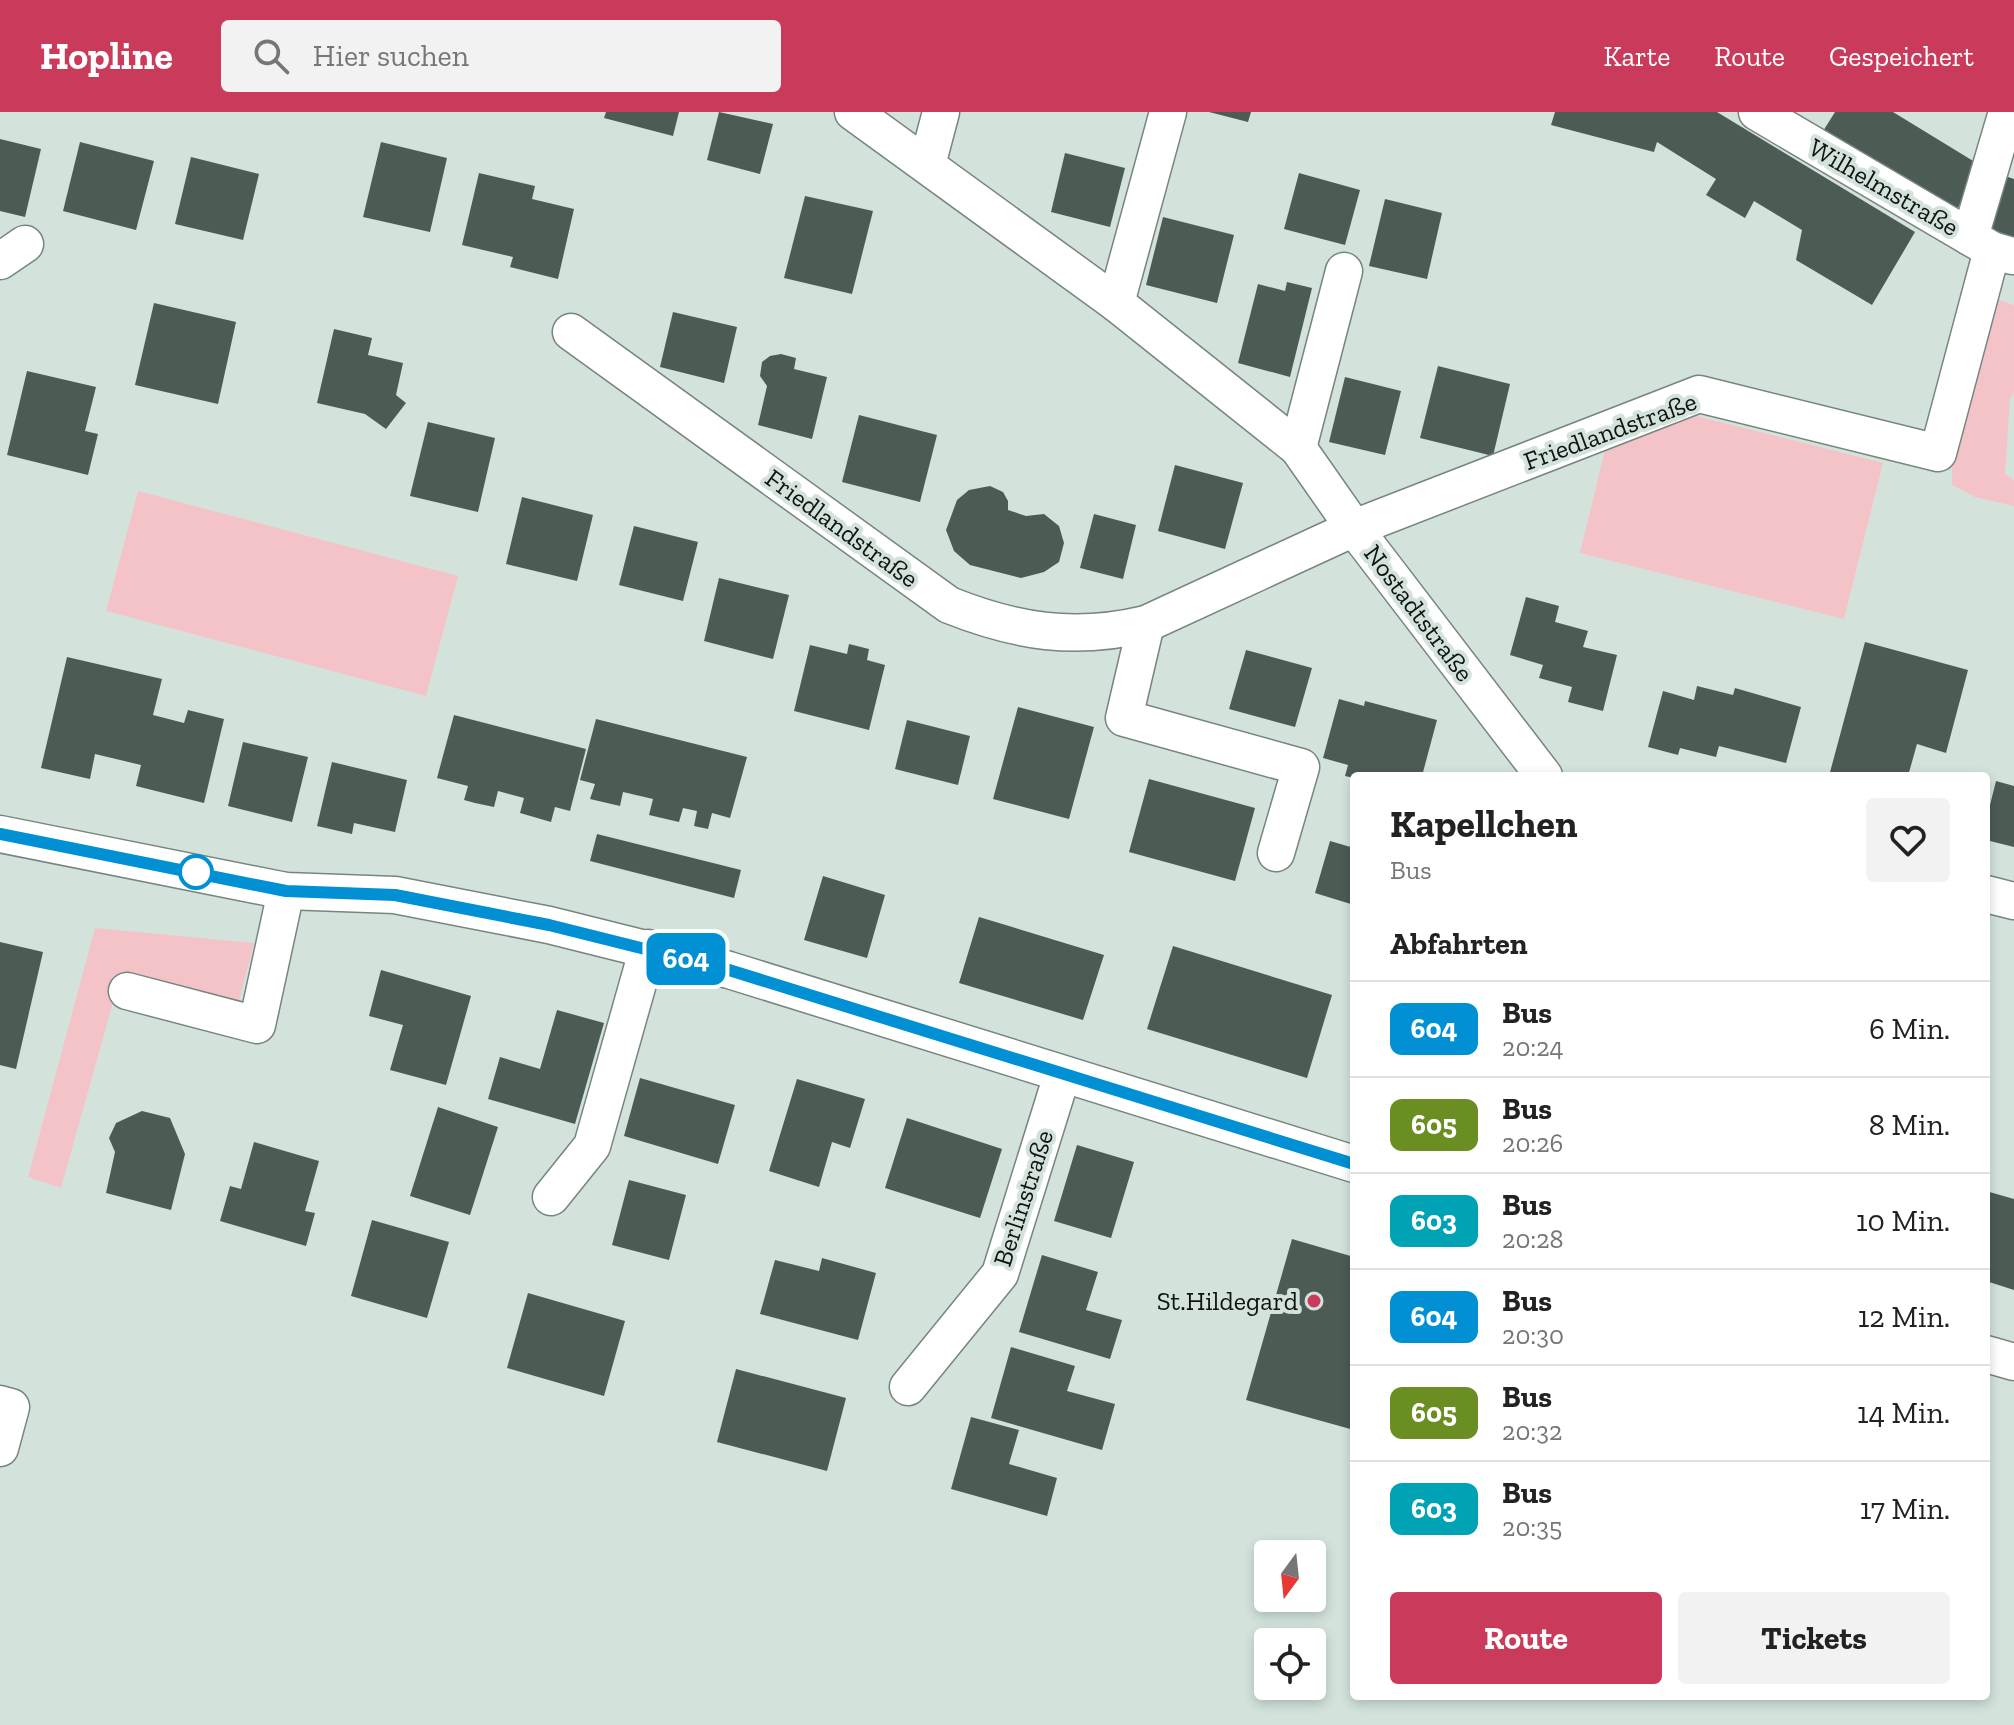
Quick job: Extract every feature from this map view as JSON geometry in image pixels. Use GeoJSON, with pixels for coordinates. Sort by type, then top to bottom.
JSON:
{"type":"FeatureCollection","features":[{"type":"Feature","properties":{"kind":"street","name":"Nostadtstraße"},"geometry":{"type":"LineString","coordinates":[[853,112],[1116,303],[1298,448],[1354,528],[1541,772]]}},
{"type":"Feature","properties":{"kind":"street"},"geometry":{"type":"LineString","coordinates":[[927,165],[941,112]]}},
{"type":"Feature","properties":{"kind":"street"},"geometry":{"type":"LineString","coordinates":[[1116,303],[1168,112]]}},
{"type":"Feature","properties":{"kind":"street","name":"Wilhelmstraße"},"geometry":{"type":"LineString","coordinates":[[1757,112],[1992,248]]}},
{"type":"Feature","properties":{"kind":"street"},"geometry":{"type":"LineString","coordinates":[[1992,248],[2000,117]]}},
{"type":"Feature","properties":{"kind":"street","name":"Friedlandstraße"},"geometry":{"type":"LineString","coordinates":[[571,332],[949,605],[992,622],[1034,631],[1100,633],[1146,624],[1354,528],[1699,394],[1938,453],[1992,248]]}},
{"type":"Feature","properties":{"kind":"street"},"geometry":{"type":"LineString","coordinates":[[1298,448],[1344,271]]}},
{"type":"Feature","properties":{"kind":"street"},"geometry":{"type":"LineString","coordinates":[[1146,624],[1124,718],[1301,767],[1276,853]]}},
{"type":"Feature","properties":{"kind":"street"},"geometry":{"type":"LineString","coordinates":[[0,834],[286,891],[395,895],[648,948],[729,970],[1350,1163]]}},
{"type":"Feature","properties":{"kind":"street"},"geometry":{"type":"LineString","coordinates":[[127,991],[257,1025],[286,891]]}},
{"type":"Feature","properties":{"kind":"street"},"geometry":{"type":"LineString","coordinates":[[1990,895],[2014,901]]}},
{"type":"Feature","properties":{"kind":"street"},"geometry":{"type":"LineString","coordinates":[[551,1197],[592,1146],[648,948]]}},
{"type":"Feature","properties":{"kind":"street","name":"Berlinstraße"},"geometry":{"type":"LineString","coordinates":[[908,1387],[1000,1274],[1062,1075]]}},
{"type":"Feature","properties":{"kind":"street"},"geometry":{"type":"LineString","coordinates":[[1990,1355],[2014,1362]]}},
{"type":"Feature","properties":{"kind":"street"},"geometry":{"type":"LineString","coordinates":[[0,1448],[6,1406]]}},
{"type":"Feature","properties":{"kind":"shaded area"},"geometry":{"type":"Polygon","coordinates":[[[1991,297],[2014,305],[2014,392],[2010,399],[2005,474],[2014,480],[2014,506],[1975,497],[1952,485],[1952,468],[1991,297]]]}},
{"type":"Feature","properties":{"kind":"shaded area"},"geometry":{"type":"Polygon","coordinates":[[[1696,416],[1883,463],[1844,619],[1580,553],[1605,450],[1696,416]]]}},
{"type":"Feature","properties":{"kind":"shaded area"},"geometry":{"type":"Polygon","coordinates":[[[138,491],[458,576],[426,696],[106,611],[138,491]]]}},
{"type":"Feature","properties":{"kind":"shaded area"},"geometry":{"type":"Polygon","coordinates":[[[95,928],[254,943],[236,1012],[119,981],[61,1188],[28,1177],[95,928]]]}},
{"type":"Feature","properties":{"kind":"building"},"geometry":{"type":"Polygon","coordinates":[[[606,112],[679,112],[673,136],[604,118],[606,112]]]}},
{"type":"Feature","properties":{"kind":"building"},"geometry":{"type":"Polygon","coordinates":[[[719,112],[773,124],[760,174],[707,160],[719,112]]]}},
{"type":"Feature","properties":{"kind":"building"},"geometry":{"type":"Polygon","coordinates":[[[1209,112],[1251,112],[1248,122],[1209,112]]]}},
{"type":"Feature","properties":{"kind":"building"},"geometry":{"type":"Polygon","coordinates":[[[1555,112],[1717,112],[1915,232],[1872,305],[1796,260],[1802,230],[1754,201],[1745,218],[1706,195],[1716,179],[1657,142],[1654,152],[1551,125],[1555,112]]]}},
{"type":"Feature","properties":{"kind":"building"},"geometry":{"type":"Polygon","coordinates":[[[1835,112],[1893,112],[1983,167],[1952,217],[1820,136],[1835,112]]]}},
{"type":"Feature","properties":{"kind":"building"},"geometry":{"type":"Polygon","coordinates":[[[0,139],[41,149],[25,217],[0,211],[0,139]]]}},
{"type":"Feature","properties":{"kind":"building"},"geometry":{"type":"Polygon","coordinates":[[[80,142],[154,161],[136,230],[63,211],[80,142]]]}},
{"type":"Feature","properties":{"kind":"building"},"geometry":{"type":"Polygon","coordinates":[[[381,142],[447,158],[430,232],[363,217],[381,142]]]}},
{"type":"Feature","properties":{"kind":"building"},"geometry":{"type":"Polygon","coordinates":[[[1065,153],[1125,168],[1110,227],[1051,212],[1065,153]]]}},
{"type":"Feature","properties":{"kind":"building"},"geometry":{"type":"Polygon","coordinates":[[[191,157],[259,174],[243,240],[175,224],[191,157]]]}},
{"type":"Feature","properties":{"kind":"building"},"geometry":{"type":"Polygon","coordinates":[[[479,173],[535,186],[532,199],[574,209],[558,279],[510,267],[513,257],[462,245],[479,173]]]}},
{"type":"Feature","properties":{"kind":"building"},"geometry":{"type":"Polygon","coordinates":[[[1299,173],[1360,190],[1345,245],[1284,229],[1299,173]]]}},
{"type":"Feature","properties":{"kind":"building"},"geometry":{"type":"Polygon","coordinates":[[[2002,175],[2014,179],[2014,239],[1987,230],[2002,175]]]}},
{"type":"Feature","properties":{"kind":"building"},"geometry":{"type":"Polygon","coordinates":[[[805,196],[873,211],[852,294],[784,278],[805,196]]]}},
{"type":"Feature","properties":{"kind":"building"},"geometry":{"type":"Polygon","coordinates":[[[1385,199],[1442,213],[1427,279],[1369,266],[1385,199]]]}},
{"type":"Feature","properties":{"kind":"building"},"geometry":{"type":"Polygon","coordinates":[[[1163,217],[1234,235],[1217,303],[1146,285],[1163,217]]]}},
{"type":"Feature","properties":{"kind":"building"},"geometry":{"type":"Polygon","coordinates":[[[1287,282],[1312,288],[1290,377],[1238,363],[1258,284],[1285,291],[1287,282]]]}},
{"type":"Feature","properties":{"kind":"building"},"geometry":{"type":"Polygon","coordinates":[[[154,303],[236,322],[218,404],[135,385],[154,303]]]}},
{"type":"Feature","properties":{"kind":"building"},"geometry":{"type":"Polygon","coordinates":[[[673,312],[737,327],[724,383],[660,367],[673,312]]]}},
{"type":"Feature","properties":{"kind":"building"},"geometry":{"type":"Polygon","coordinates":[[[334,329],[372,338],[368,355],[403,363],[396,395],[406,403],[386,429],[365,414],[317,403],[334,329]]]}},
{"type":"Feature","properties":{"kind":"building"},"geometry":{"type":"Polygon","coordinates":[[[781,354],[796,358],[794,369],[827,377],[812,439],[758,425],[767,386],[760,376],[762,362],[770,356],[781,354]]]}},
{"type":"Feature","properties":{"kind":"building"},"geometry":{"type":"Polygon","coordinates":[[[1438,366],[1510,384],[1493,456],[1420,438],[1438,366]]]}},
{"type":"Feature","properties":{"kind":"building"},"geometry":{"type":"Polygon","coordinates":[[[27,371],[96,387],[85,431],[98,434],[88,475],[7,455],[27,371]]]}},
{"type":"Feature","properties":{"kind":"building"},"geometry":{"type":"Polygon","coordinates":[[[1345,377],[1401,391],[1385,455],[1329,442],[1345,377]]]}},
{"type":"Feature","properties":{"kind":"building"},"geometry":{"type":"Polygon","coordinates":[[[859,415],[937,435],[920,502],[842,482],[859,415]]]}},
{"type":"Feature","properties":{"kind":"building"},"geometry":{"type":"Polygon","coordinates":[[[428,422],[495,438],[478,512],[410,496],[428,422]]]}},
{"type":"Feature","properties":{"kind":"building"},"geometry":{"type":"Polygon","coordinates":[[[1175,465],[1243,483],[1225,549],[1158,531],[1175,465]]]}},
{"type":"Feature","properties":{"kind":"building"},"geometry":{"type":"Polygon","coordinates":[[[990,486],[1003,492],[1008,501],[1008,510],[1026,516],[1044,514],[1059,526],[1064,543],[1059,562],[1044,572],[1021,578],[970,565],[954,551],[946,530],[957,500],[969,490],[990,486]]]}},
{"type":"Feature","properties":{"kind":"building"},"geometry":{"type":"Polygon","coordinates":[[[522,497],[593,515],[577,581],[506,564],[522,497]]]}},
{"type":"Feature","properties":{"kind":"building"},"geometry":{"type":"Polygon","coordinates":[[[1094,514],[1136,525],[1123,579],[1080,568],[1094,514]]]}},
{"type":"Feature","properties":{"kind":"building"},"geometry":{"type":"Polygon","coordinates":[[[634,526],[698,542],[683,601],[619,585],[634,526]]]}},
{"type":"Feature","properties":{"kind":"building"},"geometry":{"type":"Polygon","coordinates":[[[719,578],[789,595],[773,659],[704,641],[719,578]]]}},
{"type":"Feature","properties":{"kind":"building"},"geometry":{"type":"Polygon","coordinates":[[[1526,597],[1559,606],[1555,622],[1588,631],[1583,647],[1617,655],[1603,711],[1568,702],[1572,687],[1539,678],[1543,665],[1510,655],[1526,597]]]}},
{"type":"Feature","properties":{"kind":"building"},"geometry":{"type":"Polygon","coordinates":[[[1865,642],[1968,670],[1946,753],[1917,744],[1909,772],[1830,772],[1865,642]]]}},
{"type":"Feature","properties":{"kind":"building"},"geometry":{"type":"Polygon","coordinates":[[[849,644],[869,649],[867,660],[885,665],[869,730],[794,711],[810,645],[847,654],[849,644]]]}},
{"type":"Feature","properties":{"kind":"building"},"geometry":{"type":"Polygon","coordinates":[[[1246,650],[1312,668],[1295,727],[1229,709],[1246,650]]]}},
{"type":"Feature","properties":{"kind":"building"},"geometry":{"type":"Polygon","coordinates":[[[67,657],[162,679],[153,715],[184,723],[188,710],[224,719],[204,803],[136,786],[141,765],[95,754],[90,779],[41,768],[67,657]]]}},
{"type":"Feature","properties":{"kind":"building"},"geometry":{"type":"Polygon","coordinates":[[[1697,686],[1733,695],[1735,688],[1801,707],[1786,763],[1719,746],[1716,757],[1680,748],[1678,755],[1648,747],[1663,691],[1694,700],[1697,686]]]}},
{"type":"Feature","properties":{"kind":"building"},"geometry":{"type":"Polygon","coordinates":[[[1339,699],[1364,706],[1365,701],[1437,720],[1423,772],[1350,772],[1350,777],[1345,776],[1348,765],[1323,758],[1339,699]]]}},
{"type":"Feature","properties":{"kind":"building"},"geometry":{"type":"Polygon","coordinates":[[[1018,707],[1094,727],[1069,819],[993,799],[1018,707]]]}},
{"type":"Feature","properties":{"kind":"building"},"geometry":{"type":"Polygon","coordinates":[[[454,715],[586,749],[570,811],[555,807],[551,822],[520,813],[524,798],[498,791],[494,807],[475,803],[464,800],[468,786],[437,778],[454,715]]]}},
{"type":"Feature","properties":{"kind":"building"},"geometry":{"type":"Polygon","coordinates":[[[596,719],[747,757],[730,818],[712,813],[708,829],[694,826],[697,811],[683,808],[679,822],[649,815],[653,799],[623,792],[620,806],[590,799],[595,784],[580,780],[596,719]]]}},
{"type":"Feature","properties":{"kind":"building"},"geometry":{"type":"Polygon","coordinates":[[[907,720],[970,736],[958,785],[895,769],[907,720]]]}},
{"type":"Feature","properties":{"kind":"building"},"geometry":{"type":"Polygon","coordinates":[[[243,742],[308,757],[292,822],[228,806],[243,742]]]}},
{"type":"Feature","properties":{"kind":"building"},"geometry":{"type":"Polygon","coordinates":[[[332,762],[407,780],[395,832],[354,823],[352,834],[317,826],[332,762]]]}},
{"type":"Feature","properties":{"kind":"building"},"geometry":{"type":"Polygon","coordinates":[[[1149,779],[1255,808],[1235,881],[1129,852],[1149,779]]]}},
{"type":"Feature","properties":{"kind":"building"},"geometry":{"type":"Polygon","coordinates":[[[1996,781],[2014,786],[2014,847],[1990,841],[1990,805],[1996,781]]]}},
{"type":"Feature","properties":{"kind":"building"},"geometry":{"type":"Polygon","coordinates":[[[597,834],[741,870],[734,898],[590,861],[597,834]]]}},
{"type":"Feature","properties":{"kind":"building"},"geometry":{"type":"Polygon","coordinates":[[[1330,841],[1350,847],[1350,904],[1315,893],[1330,841]]]}},
{"type":"Feature","properties":{"kind":"building"},"geometry":{"type":"Polygon","coordinates":[[[823,876],[885,895],[867,958],[804,940],[823,876]]]}},
{"type":"Feature","properties":{"kind":"building"},"geometry":{"type":"Polygon","coordinates":[[[979,917],[1104,955],[1083,1020],[959,983],[979,917]]]}},
{"type":"Feature","properties":{"kind":"building"},"geometry":{"type":"Polygon","coordinates":[[[0,942],[43,952],[16,1069],[0,1065],[0,942]]]}},
{"type":"Feature","properties":{"kind":"building"},"geometry":{"type":"Polygon","coordinates":[[[1173,946],[1332,995],[1307,1078],[1147,1029],[1173,946]]]}},
{"type":"Feature","properties":{"kind":"building"},"geometry":{"type":"Polygon","coordinates":[[[381,970],[471,996],[446,1085],[390,1070],[403,1025],[369,1016],[381,970]]]}},
{"type":"Feature","properties":{"kind":"building"},"geometry":{"type":"Polygon","coordinates":[[[557,1010],[604,1023],[575,1124],[488,1099],[500,1057],[540,1069],[557,1010]]]}},
{"type":"Feature","properties":{"kind":"building"},"geometry":{"type":"Polygon","coordinates":[[[640,1078],[735,1105],[718,1164],[624,1136],[640,1078]]]}},
{"type":"Feature","properties":{"kind":"building"},"geometry":{"type":"Polygon","coordinates":[[[797,1079],[865,1099],[850,1148],[832,1142],[819,1187],[769,1171],[797,1079]]]}},
{"type":"Feature","properties":{"kind":"building"},"geometry":{"type":"Polygon","coordinates":[[[438,1107],[498,1127],[470,1215],[410,1196],[438,1107]]]}},
{"type":"Feature","properties":{"kind":"building"},"geometry":{"type":"Polygon","coordinates":[[[142,1111],[170,1118],[185,1154],[171,1210],[106,1193],[115,1152],[109,1138],[116,1123],[142,1111]]]}},
{"type":"Feature","properties":{"kind":"building"},"geometry":{"type":"Polygon","coordinates":[[[907,1118],[1002,1149],[980,1218],[885,1188],[907,1118]]]}},
{"type":"Feature","properties":{"kind":"building"},"geometry":{"type":"Polygon","coordinates":[[[254,1142],[319,1161],[305,1211],[315,1213],[306,1246],[220,1221],[230,1186],[241,1189],[254,1142]]]}},
{"type":"Feature","properties":{"kind":"building"},"geometry":{"type":"Polygon","coordinates":[[[1077,1145],[1134,1162],[1111,1238],[1054,1221],[1077,1145]]]}},
{"type":"Feature","properties":{"kind":"building"},"geometry":{"type":"Polygon","coordinates":[[[629,1180],[686,1195],[669,1260],[612,1245],[629,1180]]]}},
{"type":"Feature","properties":{"kind":"building"},"geometry":{"type":"Polygon","coordinates":[[[1990,1192],[2014,1199],[2014,1290],[1990,1282],[1990,1192]]]}},
{"type":"Feature","properties":{"kind":"building"},"geometry":{"type":"Polygon","coordinates":[[[372,1220],[449,1242],[427,1318],[351,1296],[372,1220]]]}},
{"type":"Feature","properties":{"kind":"building","name":"St.Hildegard"},"geometry":{"type":"Polygon","coordinates":[[[1292,1239],[1350,1256],[1350,1429],[1246,1400],[1292,1239]]]}},
{"type":"Feature","properties":{"kind":"building"},"geometry":{"type":"Polygon","coordinates":[[[1042,1255],[1098,1272],[1086,1310],[1122,1320],[1110,1359],[1019,1332],[1042,1255]]]}},
{"type":"Feature","properties":{"kind":"building"},"geometry":{"type":"Polygon","coordinates":[[[822,1258],[876,1273],[858,1340],[760,1314],[775,1260],[819,1271],[822,1258]]]}},
{"type":"Feature","properties":{"kind":"building"},"geometry":{"type":"Polygon","coordinates":[[[528,1293],[625,1321],[604,1396],[507,1368],[528,1293]]]}},
{"type":"Feature","properties":{"kind":"building"},"geometry":{"type":"Polygon","coordinates":[[[1011,1347],[1075,1366],[1067,1391],[1115,1404],[1102,1450],[991,1418],[1011,1347]]]}},
{"type":"Feature","properties":{"kind":"building"},"geometry":{"type":"Polygon","coordinates":[[[736,1369],[846,1398],[827,1471],[717,1442],[736,1369]]]}},
{"type":"Feature","properties":{"kind":"building"},"geometry":{"type":"Polygon","coordinates":[[[971,1417],[1019,1430],[1009,1464],[1057,1478],[1047,1516],[951,1489],[971,1417]]]}},
{"type":"Feature","properties":{"kind":"bus line","name":"604"},"geometry":{"type":"LineString","coordinates":[[0,834],[286,891],[395,895],[648,948],[729,970],[1350,1163]]}},
{"type":"Feature","properties":{"kind":"place","name":"St.Hildegard"},"geometry":{"type":"Point","coordinates":[1314,1301]}}]}
